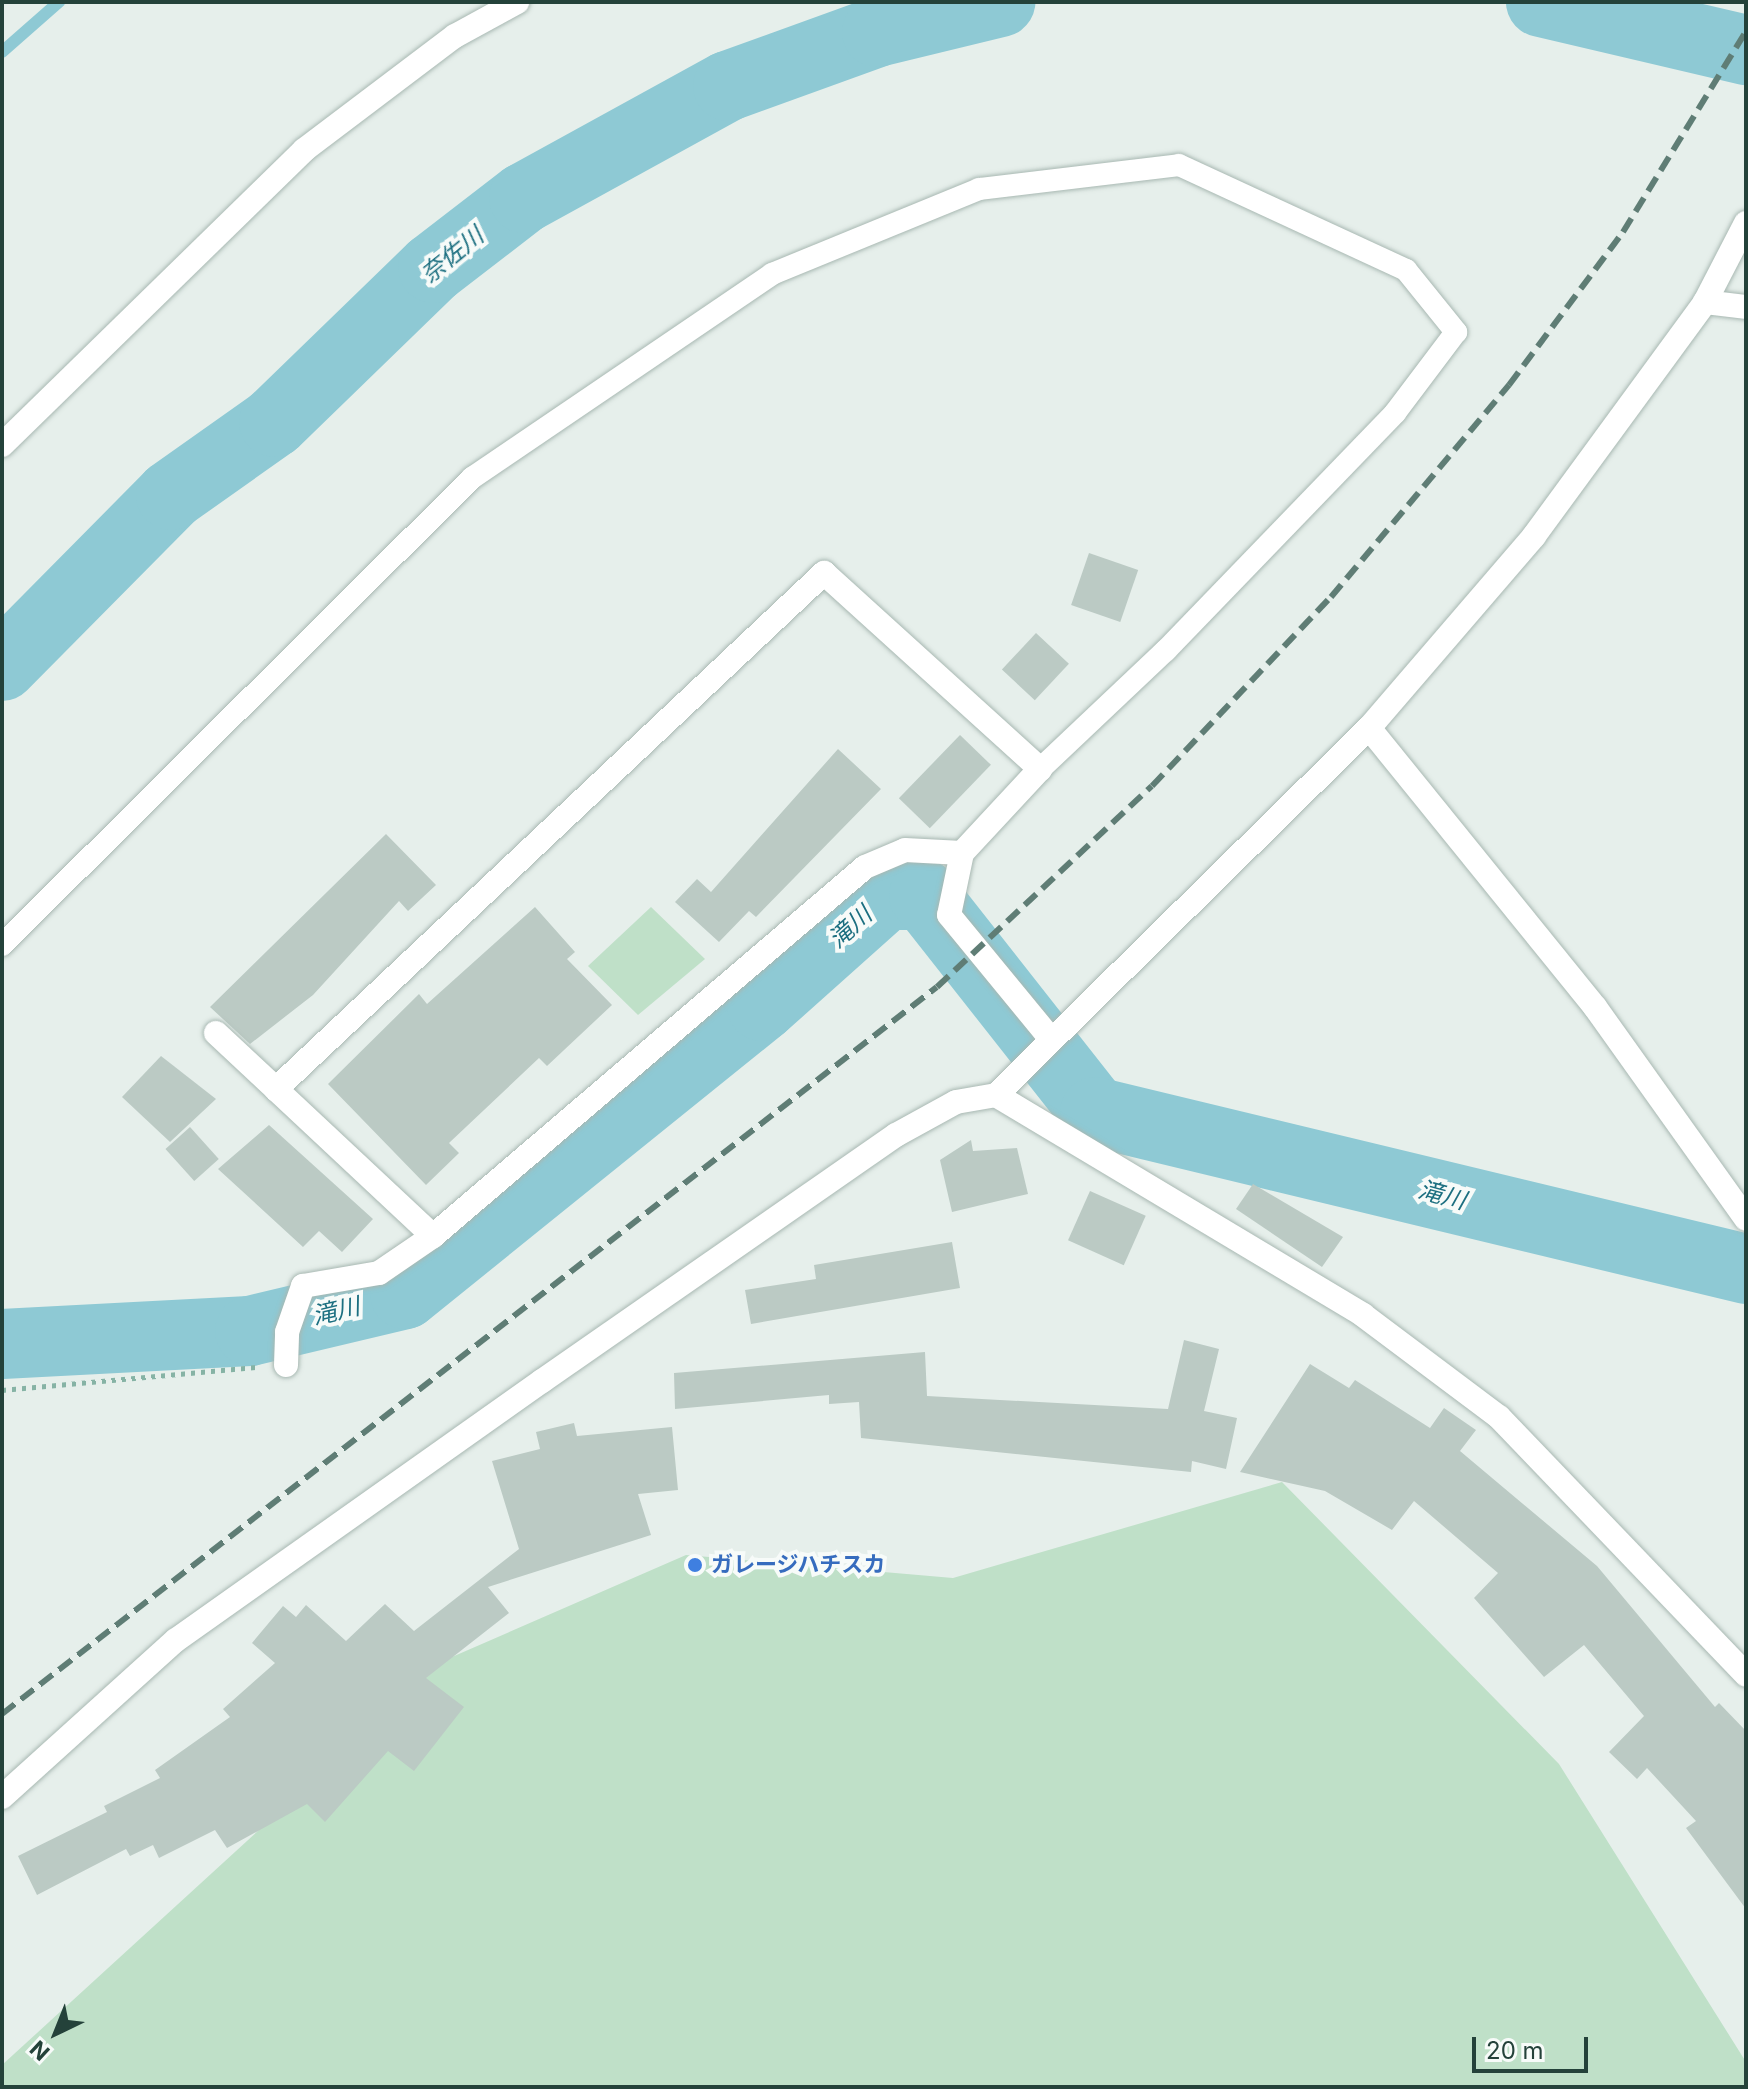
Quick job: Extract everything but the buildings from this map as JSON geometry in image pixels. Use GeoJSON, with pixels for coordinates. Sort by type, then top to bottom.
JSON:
{"type":"FeatureCollection","features":[{"type":"Feature","properties":{"kind":"street"},"geometry":{"type":"LineString","coordinates":[[2,445],[304,150],[455,36],[517,2]]}},
{"type":"Feature","properties":{"kind":"street"},"geometry":{"type":"LineString","coordinates":[[2,1797],[176,1640],[528,1391],[896,1135],[956,1102],[996,1095],[1051,1039],[1143,957],[1369,728],[1534,536],[1705,302],[1746,223]]}},
{"type":"Feature","properties":{"kind":"street"},"geometry":{"type":"LineString","coordinates":[[1705,302],[1746,307]]}},
{"type":"Feature","properties":{"kind":"street"},"geometry":{"type":"LineString","coordinates":[[276,1089],[824,573],[1040,769],[962,853],[949,915],[1051,1039]]}},
{"type":"Feature","properties":{"kind":"street"},"geometry":{"type":"LineString","coordinates":[[1369,728],[1595,1007],[1746,1219]]}},
{"type":"Feature","properties":{"kind":"street"},"geometry":{"type":"LineString","coordinates":[[286,1365],[287,1332],[303,1286],[379,1273],[433,1236],[865,867],[905,850],[962,853]]}},
{"type":"Feature","properties":{"kind":"street"},"geometry":{"type":"LineString","coordinates":[[216,1033],[433,1236]]}},
{"type":"Feature","properties":{"kind":"street"},"geometry":{"type":"LineString","coordinates":[[996,1095],[1338,1298],[1499,1417],[1746,1675]]}},
{"type":"Feature","properties":{"kind":"lane"},"geometry":{"type":"LineString","coordinates":[[2,945],[472,478],[772,274],[979,189],[1179,165],[1406,270],[1456,332],[1395,413],[1166,650],[1040,769]]}},
{"type":"Feature","properties":{"kind":"path"},"geometry":{"type":"LineString","coordinates":[[2,1390],[286,1365]]}},
{"type":"Feature","properties":{"kind":"green space"},"geometry":{"type":"Polygon","coordinates":[[[651,907],[705,959],[638,1015],[588,966],[651,907]]]}},
{"type":"Feature","properties":{"kind":"green space"},"geometry":{"type":"Polygon","coordinates":[[[1282,1482],[1559,1764],[1746,2062],[1746,2087],[2,2087],[2,2065],[445,1660],[686,1555],[953,1578],[1282,1482]]]}},
{"type":"Feature","properties":{"kind":"waterway"},"geometry":{"type":"LineString","coordinates":[[2,52],[59,2]]}},
{"type":"Feature","properties":{"kind":"waterway","name":"奈佐川"},"geometry":{"type":"LineString","coordinates":[[2,666],[171,495],[274,422],[433,268],[524,198],[728,86],[877,32],[1000,2]]}},
{"type":"Feature","properties":{"kind":"waterway","name":"奈佐川"},"geometry":{"type":"LineString","coordinates":[[1541,2],[1746,50]]}},
{"type":"Feature","properties":{"kind":"waterway","name":"滝川"},"geometry":{"type":"LineString","coordinates":[[2,1344],[250,1331],[405,1294],[762,1006],[886,895],[924,895],[1095,1112],[1746,1269]]}},
{"type":"Feature","properties":{"kind":"railway"},"geometry":{"type":"LineString","coordinates":[[2,1714],[937,987],[1152,786],[1331,597],[1509,385],[1623,232],[1746,31]]}},
{"type":"Feature","properties":{"kind":"place","name":"ガレージハチスカ"},"geometry":{"type":"Point","coordinates":[695,1565]}}]}
